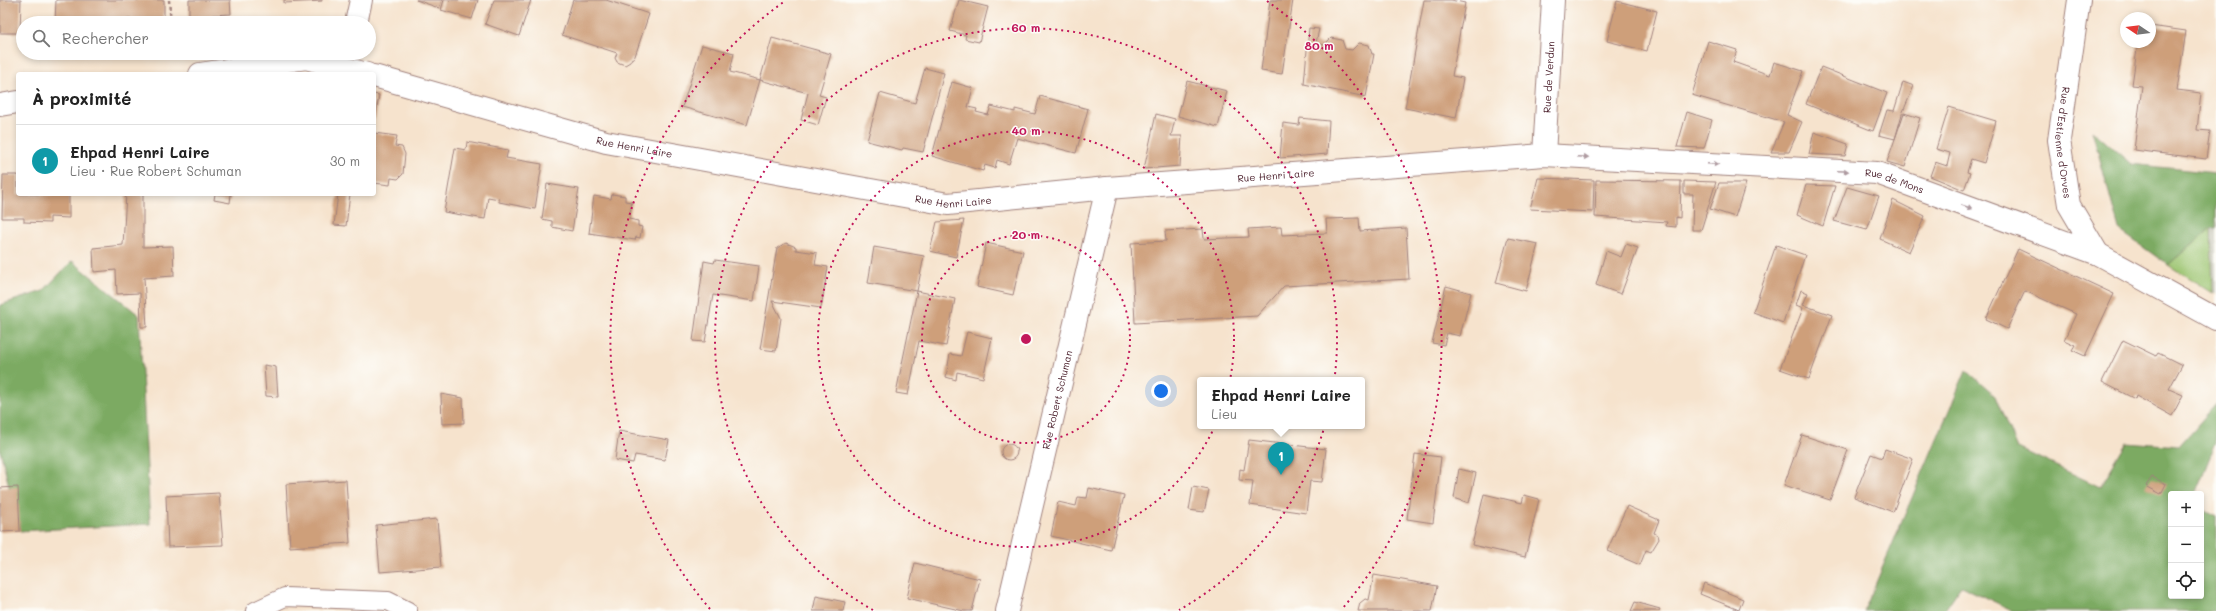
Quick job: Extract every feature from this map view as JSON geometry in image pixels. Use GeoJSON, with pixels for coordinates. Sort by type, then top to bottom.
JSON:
{"type":"FeatureCollection","features":[{"type":"Feature","properties":{"kind":"street"},"geometry":{"type":"LineString","coordinates":[[358,16],[361,0]]}},
{"type":"Feature","properties":{"kind":"street","name":"Rue de Verdun"},"geometry":{"type":"LineString","coordinates":[[1544,155],[1553,0]]}},
{"type":"Feature","properties":{"kind":"street","name":"Rue d'Estienne d'Orves"},"geometry":{"type":"LineString","coordinates":[[2079,0],[2059,140],[2069,206],[2098,254]]}},
{"type":"Feature","properties":{"kind":"street"},"geometry":{"type":"LineString","coordinates":[[213,72],[293,60]]}},
{"type":"Feature","properties":{"kind":"street"},"geometry":{"type":"LineString","coordinates":[[320,60],[355,65]]}},
{"type":"Feature","properties":{"kind":"street","name":"Rue Henri Laire"},"geometry":{"type":"LineString","coordinates":[[376,77],[606,142],[948,204],[1107,188],[1544,155]]}},
{"type":"Feature","properties":{"kind":"street"},"geometry":{"type":"LineString","coordinates":[[0,105],[16,102]]}},
{"type":"Feature","properties":{"kind":"street","name":"Rue de Mons"},"geometry":{"type":"LineString","coordinates":[[1544,155],[1878,173],[2098,254],[2216,319]]}},
{"type":"Feature","properties":{"kind":"street","name":"Rue Robert Schuman"},"geometry":{"type":"LineString","coordinates":[[1007,611],[1107,188]]}},
{"type":"Feature","properties":{"kind":"lane"},"geometry":{"type":"LineString","coordinates":[[255,611],[285,597],[388,600],[408,611]]}},
{"type":"Feature","properties":{"kind":"path"},"geometry":{"type":"LineString","coordinates":[[170,0],[171,16]]}},
{"type":"Feature","properties":{"kind":"shaded area"},"geometry":{"type":"Polygon","coordinates":[[[2211,228],[2216,228],[2216,293],[2213,293],[2211,228]]]}},
{"type":"Feature","properties":{"kind":"green space"},"geometry":{"type":"Polygon","coordinates":[[[2092,130],[2131,164],[2216,173],[2216,228],[2211,228],[2168,265],[2119,230],[2092,130]]]}},
{"type":"Feature","properties":{"kind":"green space"},"geometry":{"type":"Polygon","coordinates":[[[2211,228],[2213,293],[2168,265],[2211,228]]]}},
{"type":"Feature","properties":{"kind":"green space"},"geometry":{"type":"Polygon","coordinates":[[[72,261],[139,315],[150,524],[20,531],[0,450],[0,305],[43,291],[72,261]]]}},
{"type":"Feature","properties":{"kind":"green space"},"geometry":{"type":"Polygon","coordinates":[[[1966,370],[1995,395],[2016,447],[2100,487],[2127,442],[2179,446],[2216,404],[2216,442],[2196,491],[2168,491],[2168,599],[2204,599],[2204,510],[2216,516],[2216,611],[2014,611],[1961,586],[1944,611],[1864,611],[1966,370]]]}},
{"type":"Feature","properties":{"kind":"building"},"geometry":{"type":"Polygon","coordinates":[[[0,0],[21,0],[21,16],[16,16],[16,33],[0,33],[0,0]]]}},
{"type":"Feature","properties":{"kind":"building"},"geometry":{"type":"Polygon","coordinates":[[[56,0],[164,0],[164,16],[55,16],[56,0]]]}},
{"type":"Feature","properties":{"kind":"building"},"geometry":{"type":"Polygon","coordinates":[[[189,0],[230,0],[231,14],[189,16],[189,0]]]}},
{"type":"Feature","properties":{"kind":"building"},"geometry":{"type":"Polygon","coordinates":[[[284,0],[322,0],[322,1],[284,3],[284,0]]]}},
{"type":"Feature","properties":{"kind":"building"},"geometry":{"type":"Polygon","coordinates":[[[416,0],[442,0],[439,8],[416,0]]]}},
{"type":"Feature","properties":{"kind":"building"},"geometry":{"type":"Polygon","coordinates":[[[444,0],[478,0],[472,19],[441,10],[444,0]]]}},
{"type":"Feature","properties":{"kind":"building"},"geometry":{"type":"Polygon","coordinates":[[[494,0],[531,0],[519,36],[485,24],[494,0]]]}},
{"type":"Feature","properties":{"kind":"building"},"geometry":{"type":"Polygon","coordinates":[[[573,0],[606,0],[649,14],[634,59],[632,58],[630,62],[625,65],[617,62],[615,58],[617,53],[562,35],[573,0]]]}},
{"type":"Feature","properties":{"kind":"building"},"geometry":{"type":"Polygon","coordinates":[[[959,0],[988,7],[979,42],[965,39],[966,35],[950,31],[959,0]]]}},
{"type":"Feature","properties":{"kind":"building"},"geometry":{"type":"Polygon","coordinates":[[[1270,0],[1293,0],[1282,74],[1261,71],[1270,0]]]}},
{"type":"Feature","properties":{"kind":"building"},"geometry":{"type":"Polygon","coordinates":[[[1424,0],[1451,0],[1465,3],[1452,76],[1463,78],[1456,118],[1405,108],[1424,0]]]}},
{"type":"Feature","properties":{"kind":"building"},"geometry":{"type":"Polygon","coordinates":[[[1617,1],[1657,11],[1647,51],[1607,41],[1617,1]]]}},
{"type":"Feature","properties":{"kind":"building"},"geometry":{"type":"Polygon","coordinates":[[[2156,27],[2186,31],[2177,90],[2201,93],[2197,130],[2210,131],[2206,159],[2134,150],[2142,86],[2132,85],[2137,48],[2156,48],[2156,27]]]}},
{"type":"Feature","properties":{"kind":"building"},"geometry":{"type":"Polygon","coordinates":[[[1309,28],[1319,29],[1316,43],[1324,45],[1331,38],[1342,40],[1345,49],[1352,50],[1359,43],[1369,45],[1372,54],[1374,54],[1366,97],[1304,84],[1309,28]]]}},
{"type":"Feature","properties":{"kind":"building"},"geometry":{"type":"Polygon","coordinates":[[[772,38],[831,54],[819,95],[826,97],[818,125],[801,120],[808,93],[760,80],[772,38]]]}},
{"type":"Feature","properties":{"kind":"building"},"geometry":{"type":"Polygon","coordinates":[[[1708,41],[1737,50],[1733,62],[1770,75],[1774,62],[1803,71],[1787,115],[1802,122],[1789,152],[1771,152],[1784,122],[1692,95],[1708,41]]]}},
{"type":"Feature","properties":{"kind":"building"},"geometry":{"type":"Polygon","coordinates":[[[702,45],[734,53],[730,72],[760,80],[747,125],[682,107],[702,45]]]}},
{"type":"Feature","properties":{"kind":"building"},"geometry":{"type":"Polygon","coordinates":[[[1821,67],[1887,93],[1873,131],[1806,104],[1821,67]]]}},
{"type":"Feature","properties":{"kind":"building"},"geometry":{"type":"Polygon","coordinates":[[[925,68],[944,73],[923,152],[903,148],[902,150],[867,141],[880,93],[915,103],[925,68]]]}},
{"type":"Feature","properties":{"kind":"building"},"geometry":{"type":"Polygon","coordinates":[[[1187,81],[1227,91],[1218,127],[1178,116],[1187,81]]]}},
{"type":"Feature","properties":{"kind":"building"},"geometry":{"type":"Polygon","coordinates":[[[952,82],[973,88],[968,107],[977,109],[976,112],[988,115],[991,106],[1015,112],[1015,109],[1035,114],[1040,96],[1088,109],[1076,153],[1017,138],[1009,164],[997,160],[995,168],[985,165],[983,171],[932,156],[952,82]]]}},
{"type":"Feature","properties":{"kind":"building"},"geometry":{"type":"Polygon","coordinates":[[[1903,82],[1914,86],[1902,114],[1895,139],[1879,135],[1887,110],[1894,111],[1903,82]]]}},
{"type":"Feature","properties":{"kind":"building"},"geometry":{"type":"Polygon","coordinates":[[[376,94],[379,95],[376,113],[376,94]]]}},
{"type":"Feature","properties":{"kind":"building"},"geometry":{"type":"Polygon","coordinates":[[[1949,107],[1996,121],[1984,163],[1971,159],[1967,172],[1970,173],[1964,190],[1930,176],[1935,162],[1947,166],[1950,153],[1936,149],[1949,107]]]}},
{"type":"Feature","properties":{"kind":"building"},"geometry":{"type":"Polygon","coordinates":[[[1687,112],[1712,120],[1704,148],[1677,147],[1687,112]]]}},
{"type":"Feature","properties":{"kind":"building"},"geometry":{"type":"Polygon","coordinates":[[[1904,113],[1920,118],[1905,167],[1887,162],[1904,113]]]}},
{"type":"Feature","properties":{"kind":"building"},"geometry":{"type":"Polygon","coordinates":[[[1156,114],[1175,119],[1171,136],[1182,136],[1180,166],[1144,169],[1156,114]]]}},
{"type":"Feature","properties":{"kind":"building"},"geometry":{"type":"Polygon","coordinates":[[[1300,118],[1329,121],[1327,154],[1280,158],[1283,123],[1299,125],[1300,118]]]}},
{"type":"Feature","properties":{"kind":"building"},"geometry":{"type":"Polygon","coordinates":[[[1814,132],[1848,144],[1845,156],[1809,154],[1814,132]]]}},
{"type":"Feature","properties":{"kind":"building"},"geometry":{"type":"Polygon","coordinates":[[[376,133],[397,136],[395,146],[402,147],[405,154],[403,174],[398,179],[391,178],[390,185],[376,183],[376,133]]]}},
{"type":"Feature","properties":{"kind":"building"},"geometry":{"type":"Polygon","coordinates":[[[467,142],[508,150],[506,158],[542,164],[535,209],[499,202],[499,199],[488,197],[485,219],[444,212],[455,148],[466,150],[467,142]]]}},
{"type":"Feature","properties":{"kind":"building"},"geometry":{"type":"Polygon","coordinates":[[[3,175],[16,175],[16,196],[69,196],[69,218],[50,217],[50,223],[24,222],[24,218],[2,218],[3,175]]]}},
{"type":"Feature","properties":{"kind":"building"},"geometry":{"type":"Polygon","coordinates":[[[1538,178],[1594,180],[1593,212],[1530,209],[1538,178]]]}},
{"type":"Feature","properties":{"kind":"building"},"geometry":{"type":"Polygon","coordinates":[[[1596,180],[1681,181],[1680,218],[1676,217],[1676,227],[1666,226],[1667,222],[1595,217],[1596,180]]]}},
{"type":"Feature","properties":{"kind":"building"},"geometry":{"type":"Polygon","coordinates":[[[1684,181],[1716,182],[1701,230],[1692,230],[1693,194],[1684,194],[1684,181]]]}},
{"type":"Feature","properties":{"kind":"building"},"geometry":{"type":"Polygon","coordinates":[[[1719,183],[1746,183],[1735,217],[1710,209],[1719,183]]]}},
{"type":"Feature","properties":{"kind":"building"},"geometry":{"type":"Polygon","coordinates":[[[547,184],[579,189],[572,231],[552,227],[552,221],[542,219],[547,184]]]}},
{"type":"Feature","properties":{"kind":"building"},"geometry":{"type":"Polygon","coordinates":[[[1806,185],[1835,186],[1823,226],[1797,215],[1806,185]]]}},
{"type":"Feature","properties":{"kind":"building"},"geometry":{"type":"Polygon","coordinates":[[[1847,187],[1879,196],[1867,230],[1834,221],[1847,187]]]}},
{"type":"Feature","properties":{"kind":"building"},"geometry":{"type":"Polygon","coordinates":[[[612,194],[625,196],[625,201],[632,202],[629,219],[638,221],[638,226],[642,227],[640,238],[636,237],[635,240],[589,233],[594,196],[611,199],[612,194]]]}},
{"type":"Feature","properties":{"kind":"building"},"geometry":{"type":"Polygon","coordinates":[[[126,196],[143,196],[143,247],[173,246],[174,276],[144,278],[147,327],[141,327],[140,293],[117,294],[116,270],[94,272],[93,248],[123,245],[126,196]]]}},
{"type":"Feature","properties":{"kind":"building"},"geometry":{"type":"Polygon","coordinates":[[[215,196],[231,196],[230,203],[214,200],[215,196]]]}},
{"type":"Feature","properties":{"kind":"building"},"geometry":{"type":"Polygon","coordinates":[[[338,196],[350,196],[346,226],[334,225],[338,196]]]}},
{"type":"Feature","properties":{"kind":"building"},"geometry":{"type":"Polygon","coordinates":[[[1893,200],[1925,216],[1909,252],[1880,239],[1893,200]]]}},
{"type":"Feature","properties":{"kind":"building"},"geometry":{"type":"Polygon","coordinates":[[[1359,218],[1360,231],[1406,228],[1409,279],[1284,286],[1257,316],[1135,323],[1131,243],[1166,241],[1165,231],[1203,229],[1204,239],[1249,237],[1248,229],[1281,227],[1282,235],[1327,233],[1326,219],[1359,218]]]}},
{"type":"Feature","properties":{"kind":"building"},"geometry":{"type":"Polygon","coordinates":[[[964,220],[956,257],[930,251],[937,222],[964,220]]]}},
{"type":"Feature","properties":{"kind":"building"},"geometry":{"type":"Polygon","coordinates":[[[1508,238],[1538,244],[1526,291],[1496,283],[1508,238]]]}},
{"type":"Feature","properties":{"kind":"building"},"geometry":{"type":"Polygon","coordinates":[[[786,243],[796,247],[796,250],[817,253],[815,265],[828,267],[821,308],[772,301],[781,318],[776,351],[760,349],[777,248],[786,243]]]}},
{"type":"Feature","properties":{"kind":"building"},"geometry":{"type":"Polygon","coordinates":[[[986,243],[1023,251],[1013,295],[977,287],[986,243]]]}},
{"type":"Feature","properties":{"kind":"building"},"geometry":{"type":"Polygon","coordinates":[[[1626,244],[1638,248],[1621,294],[1596,285],[1606,251],[1621,257],[1626,244]]]}},
{"type":"Feature","properties":{"kind":"building"},"geometry":{"type":"Polygon","coordinates":[[[1776,245],[1805,255],[1783,323],[1753,312],[1776,245]]]}},
{"type":"Feature","properties":{"kind":"building"},"geometry":{"type":"Polygon","coordinates":[[[874,247],[924,256],[917,291],[868,283],[874,247]]]}},
{"type":"Feature","properties":{"kind":"building"},"geometry":{"type":"Polygon","coordinates":[[[2018,249],[2114,294],[2085,356],[2072,350],[2075,345],[2064,340],[2076,314],[2025,291],[2007,329],[1986,319],[2018,249]]]}},
{"type":"Feature","properties":{"kind":"building"},"geometry":{"type":"Polygon","coordinates":[[[715,260],[759,266],[754,301],[713,295],[705,342],[693,341],[704,261],[714,263],[715,260]]]}},
{"type":"Feature","properties":{"kind":"building"},"geometry":{"type":"Polygon","coordinates":[[[1446,286],[1471,293],[1460,336],[1447,333],[1444,345],[1432,343],[1446,286]]]}},
{"type":"Feature","properties":{"kind":"building"},"geometry":{"type":"Polygon","coordinates":[[[1801,290],[1808,293],[1803,305],[1832,315],[1809,379],[1780,369],[1803,308],[1796,305],[1801,290]]]}},
{"type":"Feature","properties":{"kind":"building"},"geometry":{"type":"Polygon","coordinates":[[[917,291],[955,299],[946,346],[919,341],[908,395],[896,393],[917,291]]]}},
{"type":"Feature","properties":{"kind":"building"},"geometry":{"type":"Polygon","coordinates":[[[967,332],[992,338],[983,378],[957,372],[956,380],[946,377],[950,354],[961,356],[967,332]]]}},
{"type":"Feature","properties":{"kind":"building"},"geometry":{"type":"Polygon","coordinates":[[[2123,340],[2156,356],[2158,353],[2182,365],[2169,389],[2183,395],[2172,416],[2136,396],[2135,399],[2102,382],[2123,340]]]}},
{"type":"Feature","properties":{"kind":"building"},"geometry":{"type":"Polygon","coordinates":[[[264,365],[276,367],[278,397],[266,396],[264,365]]]}},
{"type":"Feature","properties":{"kind":"building"},"geometry":{"type":"Polygon","coordinates":[[[441,394],[463,398],[464,423],[442,424],[441,394]]]}},
{"type":"Feature","properties":{"kind":"building"},"geometry":{"type":"Polygon","coordinates":[[[619,431],[669,440],[665,460],[635,455],[633,463],[615,460],[619,431]]]}},
{"type":"Feature","properties":{"kind":"building"},"geometry":{"type":"Polygon","coordinates":[[[1802,435],[1848,450],[1830,500],[1784,485],[1802,435]]]}},
{"type":"Feature","properties":{"kind":"building"},"geometry":{"type":"Polygon","coordinates":[[[1249,440],[1326,449],[1322,482],[1310,481],[1306,513],[1250,505],[1253,481],[1239,480],[1240,469],[1244,470],[1249,440]]]}},
{"type":"Feature","properties":{"kind":"building"},"geometry":{"type":"Polygon","coordinates":[[[1006,444],[1012,444],[1017,449],[1015,458],[1012,460],[1006,460],[1001,455],[1001,449],[1006,444]]]}},
{"type":"Feature","properties":{"kind":"building"},"geometry":{"type":"Polygon","coordinates":[[[1885,449],[1913,459],[1893,512],[1854,497],[1871,454],[1882,458],[1885,449]]]}},
{"type":"Feature","properties":{"kind":"building"},"geometry":{"type":"Polygon","coordinates":[[[1415,454],[1441,457],[1433,523],[1407,519],[1415,454]]]}},
{"type":"Feature","properties":{"kind":"building"},"geometry":{"type":"Polygon","coordinates":[[[1459,469],[1476,473],[1469,503],[1454,498],[1459,469]]]}},
{"type":"Feature","properties":{"kind":"building"},"geometry":{"type":"Polygon","coordinates":[[[2152,477],[2166,484],[2161,494],[2146,486],[2152,477]]]}},
{"type":"Feature","properties":{"kind":"building"},"geometry":{"type":"Polygon","coordinates":[[[346,480],[350,543],[290,547],[286,484],[346,480]]]}},
{"type":"Feature","properties":{"kind":"building"},"geometry":{"type":"Polygon","coordinates":[[[18,487],[20,531],[0,532],[0,488],[18,487]]]}},
{"type":"Feature","properties":{"kind":"building"},"geometry":{"type":"Polygon","coordinates":[[[1193,487],[1209,490],[1204,512],[1189,510],[1193,487]]]}},
{"type":"Feature","properties":{"kind":"building"},"geometry":{"type":"Polygon","coordinates":[[[1089,488],[1124,496],[1111,550],[1051,536],[1058,502],[1076,506],[1078,497],[1087,498],[1089,488]]]}},
{"type":"Feature","properties":{"kind":"building"},"geometry":{"type":"Polygon","coordinates":[[[219,493],[223,545],[168,547],[166,496],[219,493]]]}},
{"type":"Feature","properties":{"kind":"building"},"geometry":{"type":"Polygon","coordinates":[[[1484,494],[1522,503],[1524,495],[1539,499],[1525,557],[1472,545],[1484,494]]]}},
{"type":"Feature","properties":{"kind":"building"},"geometry":{"type":"Polygon","coordinates":[[[1627,506],[1659,520],[1654,533],[1658,535],[1659,539],[1651,552],[1646,550],[1640,565],[1607,551],[1627,506]]]}},
{"type":"Feature","properties":{"kind":"building"},"geometry":{"type":"Polygon","coordinates":[[[437,519],[441,567],[380,572],[376,525],[437,519]]]}},
{"type":"Feature","properties":{"kind":"building"},"geometry":{"type":"Polygon","coordinates":[[[915,563],[980,579],[972,611],[964,611],[907,598],[915,563]]]}},
{"type":"Feature","properties":{"kind":"building"},"geometry":{"type":"Polygon","coordinates":[[[1374,575],[1437,586],[1432,611],[1358,611],[1360,603],[1365,599],[1369,600],[1374,575]]]}},
{"type":"Feature","properties":{"kind":"building"},"geometry":{"type":"Polygon","coordinates":[[[1704,583],[1743,599],[1739,610],[1700,594],[1704,583]]]}},
{"type":"Feature","properties":{"kind":"building"},"geometry":{"type":"Polygon","coordinates":[[[816,596],[845,602],[843,611],[813,611],[816,596]]]}},
{"type":"Feature","properties":{"kind":"building"},"geometry":{"type":"Polygon","coordinates":[[[1635,602],[1660,609],[1659,611],[1631,611],[1635,602]]]}},
{"type":"Feature","properties":{"kind":"place","name":"Ehpad Henri Laire"},"geometry":{"type":"Point","coordinates":[1281,475]}}]}
